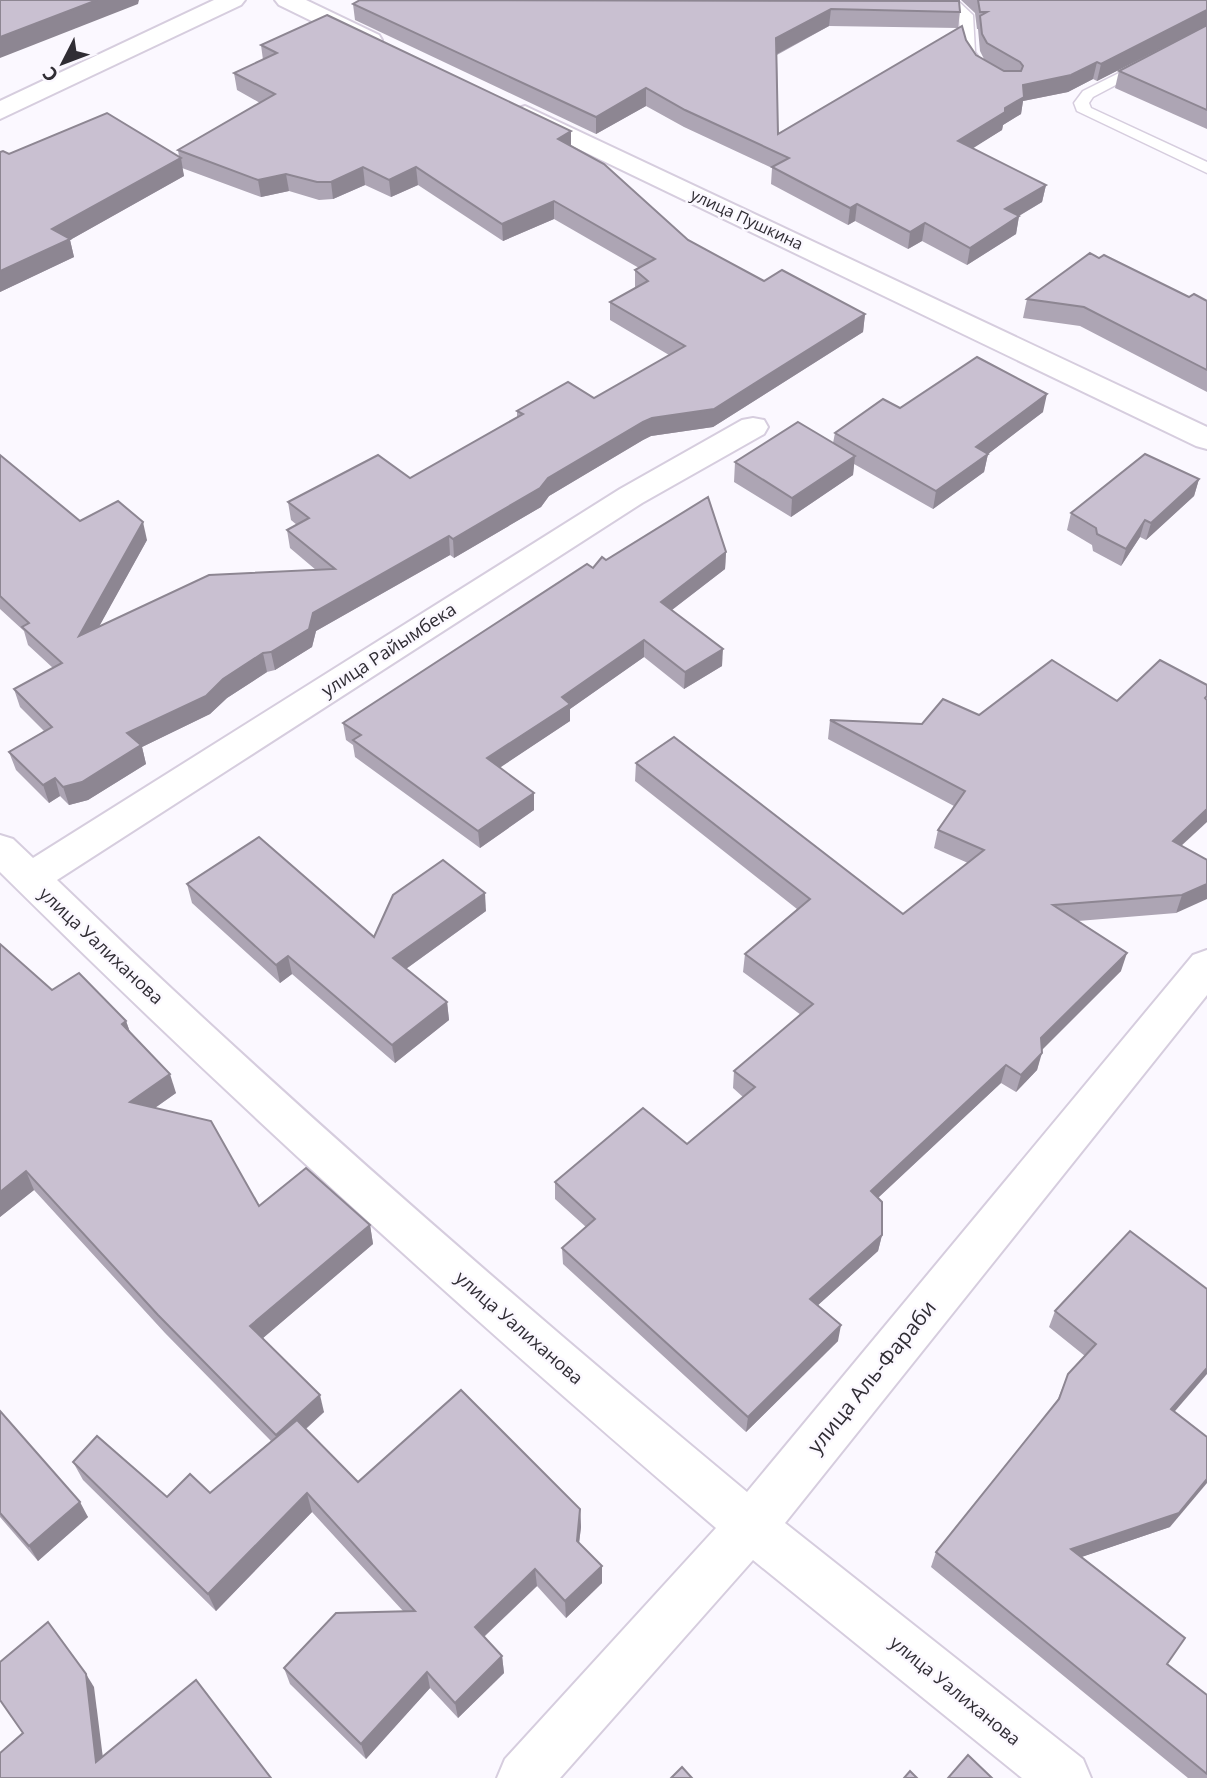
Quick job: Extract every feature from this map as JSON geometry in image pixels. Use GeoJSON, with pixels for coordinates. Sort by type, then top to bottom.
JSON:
{"type":"FeatureCollection","features":[{"type":"Feature","properties":{"kind":"street"},"geometry":{"type":"LineString","coordinates":[[0,111],[233,0]]}},
{"type":"Feature","properties":{"kind":"street"},"geometry":{"type":"LineString","coordinates":[[286,0],[387,48]]}},
{"type":"Feature","properties":{"kind":"street","name":"улица Пушкина"},"geometry":{"type":"LineString","coordinates":[[501,102],[1207,439]]}},
{"type":"Feature","properties":{"kind":"street","name":"улица Райымбека"},"geometry":{"type":"LineString","coordinates":[[14,864],[631,496],[753,427]]}},
{"type":"Feature","properties":{"kind":"street","name":"улица Уалиханова"},"geometry":{"type":"LineString","coordinates":[[14,864],[362,1190],[751,1526],[1064,1778]]}},
{"type":"Feature","properties":{"kind":"street","name":"улица Аль-Фараби"},"geometry":{"type":"LineString","coordinates":[[524,1778],[751,1526],[1207,966]]}},
{"type":"Feature","properties":{"kind":"lane"},"geometry":{"type":"LineString","coordinates":[[949,0],[966,15],[968,52],[980,69],[996,78]]}},
{"type":"Feature","properties":{"kind":"lane"},"geometry":{"type":"LineString","coordinates":[[1159,56],[1087,94],[1081,103],[1085,111],[1207,169]]}},
{"type":"Feature","properties":{"kind":"building"},"geometry":{"type":"Polygon","coordinates":[[[0,0],[97,0],[0,37],[0,0]]]}},
{"type":"Feature","properties":{"kind":"building"},"geometry":{"type":"Polygon","coordinates":[[[360,0],[959,1],[960,12],[831,9],[776,38],[778,134],[962,26],[966,40],[976,55],[1004,71],[1021,71],[1023,66],[1020,62],[987,43],[982,34],[980,16],[987,12],[980,12],[978,0],[1207,0],[1207,10],[1101,64],[1097,62],[1071,75],[1023,85],[1024,97],[958,141],[1046,185],[1005,209],[1019,216],[970,248],[925,223],[910,232],[857,204],[850,208],[772,167],[789,158],[685,110],[646,88],[596,117],[353,4],[360,0]]]}},
{"type":"Feature","properties":{"kind":"building"},"geometry":{"type":"Polygon","coordinates":[[[327,15],[571,131],[558,139],[604,164],[688,240],[764,281],[782,270],[865,314],[714,409],[652,418],[643,422],[548,478],[540,488],[453,539],[449,536],[313,613],[309,629],[271,652],[263,653],[223,679],[206,696],[127,733],[141,745],[82,782],[63,787],[55,778],[43,785],[9,752],[52,727],[14,689],[62,663],[22,627],[29,623],[0,596],[0,455],[80,521],[118,501],[143,522],[79,636],[209,575],[335,569],[287,530],[309,518],[288,502],[378,455],[410,478],[523,414],[517,411],[568,382],[594,398],[685,346],[610,302],[648,281],[635,270],[655,259],[554,201],[502,224],[416,167],[389,180],[363,167],[331,182],[317,182],[286,174],[258,180],[178,150],[275,94],[234,73],[277,53],[261,45],[327,15]]]}},
{"type":"Feature","properties":{"kind":"building"},"geometry":{"type":"Polygon","coordinates":[[[1207,25],[1207,110],[1119,71],[1207,25]]]}},
{"type":"Feature","properties":{"kind":"building"},"geometry":{"type":"Polygon","coordinates":[[[107,113],[181,158],[52,229],[70,239],[0,271],[0,152],[9,154],[107,113]]]}},
{"type":"Feature","properties":{"kind":"building"},"geometry":{"type":"Polygon","coordinates":[[[1090,253],[1099,258],[1104,255],[1189,297],[1194,294],[1207,301],[1207,370],[1084,307],[1027,299],[1090,253]]]}},
{"type":"Feature","properties":{"kind":"building"},"geometry":{"type":"Polygon","coordinates":[[[977,357],[1047,394],[976,447],[988,454],[936,491],[835,433],[883,399],[900,408],[977,357]]]}},
{"type":"Feature","properties":{"kind":"building"},"geometry":{"type":"Polygon","coordinates":[[[798,422],[855,456],[792,498],[735,462],[798,422]]]}},
{"type":"Feature","properties":{"kind":"building"},"geometry":{"type":"Polygon","coordinates":[[[1145,454],[1199,479],[1151,523],[1145,520],[1126,549],[1097,534],[1096,528],[1071,513],[1145,454]]]}},
{"type":"Feature","properties":{"kind":"building"},"geometry":{"type":"Polygon","coordinates":[[[708,497],[726,552],[661,602],[723,649],[685,672],[644,640],[562,697],[570,704],[487,758],[534,793],[478,831],[353,740],[361,735],[343,723],[587,564],[593,568],[602,557],[606,560],[708,497]]]}},
{"type":"Feature","properties":{"kind":"building"},"geometry":{"type":"Polygon","coordinates":[[[1052,660],[1117,701],[1160,660],[1207,685],[1207,809],[1173,841],[1207,860],[1207,884],[1182,895],[1053,905],[1127,953],[1041,1038],[1042,1053],[1021,1075],[1006,1065],[871,1191],[882,1202],[882,1235],[810,1299],[841,1325],[748,1417],[562,1248],[595,1219],[555,1182],[643,1108],[687,1144],[755,1087],[734,1071],[813,1004],[745,954],[810,899],[636,763],[674,737],[903,914],[984,850],[938,830],[965,791],[830,720],[922,724],[943,699],[979,715],[1052,660]]]}},
{"type":"Feature","properties":{"kind":"building"},"geometry":{"type":"Polygon","coordinates":[[[259,837],[374,937],[393,895],[443,860],[485,893],[393,958],[447,1002],[392,1045],[288,956],[276,965],[187,884],[259,837]]]}},
{"type":"Feature","properties":{"kind":"building"},"geometry":{"type":"Polygon","coordinates":[[[0,944],[52,990],[79,973],[126,1021],[122,1024],[170,1074],[130,1102],[211,1121],[259,1206],[306,1168],[370,1225],[250,1326],[320,1395],[276,1435],[158,1315],[26,1171],[0,1192],[0,944]]]}},
{"type":"Feature","properties":{"kind":"building"},"geometry":{"type":"Polygon","coordinates":[[[1130,1231],[1207,1289],[1207,1368],[1171,1409],[1207,1437],[1207,1479],[1179,1513],[1071,1549],[1185,1638],[1167,1664],[1207,1695],[1207,1774],[936,1552],[1059,1399],[1068,1374],[1096,1344],[1055,1311],[1130,1231]]]}},
{"type":"Feature","properties":{"kind":"building"},"geometry":{"type":"Polygon","coordinates":[[[461,1390],[580,1509],[577,1541],[602,1566],[565,1601],[535,1569],[475,1627],[502,1656],[455,1703],[427,1672],[361,1744],[284,1668],[336,1613],[415,1611],[307,1493],[208,1594],[73,1462],[97,1436],[167,1497],[190,1474],[210,1493],[297,1420],[358,1482],[461,1390]]]}},
{"type":"Feature","properties":{"kind":"building"},"geometry":{"type":"Polygon","coordinates":[[[0,1411],[80,1502],[29,1546],[0,1513],[0,1411]]]}},
{"type":"Feature","properties":{"kind":"building"},"geometry":{"type":"Polygon","coordinates":[[[48,1622],[86,1674],[96,1762],[196,1680],[271,1778],[0,1778],[0,1753],[23,1733],[0,1700],[0,1662],[48,1622]]]}},
{"type":"Feature","properties":{"kind":"building"},"geometry":{"type":"Polygon","coordinates":[[[968,1755],[992,1778],[948,1778],[968,1755]]]}},
{"type":"Feature","properties":{"kind":"building"},"geometry":{"type":"Polygon","coordinates":[[[682,1767],[692,1778],[671,1778],[682,1767]]]}},
{"type":"Feature","properties":{"kind":"building"},"geometry":{"type":"Polygon","coordinates":[[[910,1771],[917,1778],[904,1778],[910,1771]]]}}]}
